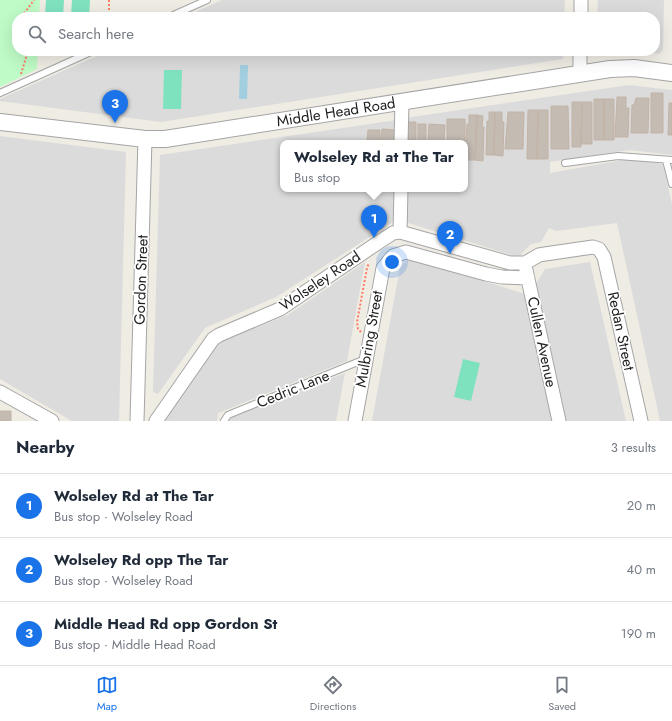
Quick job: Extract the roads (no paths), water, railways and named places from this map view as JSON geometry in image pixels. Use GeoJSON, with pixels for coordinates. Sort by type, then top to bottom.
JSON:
{"type":"FeatureCollection","features":[{"type":"Feature","properties":{"kind":"street"},"geometry":{"type":"LineString","coordinates":[[581,0],[581,12]]}},
{"type":"Feature","properties":{"kind":"street"},"geometry":{"type":"LineString","coordinates":[[580,56],[580,74]]}},
{"type":"Feature","properties":{"kind":"street","name":"Middle Head Road"},"geometry":{"type":"LineString","coordinates":[[0,122],[145,139],[165,139],[610,69],[634,68],[672,73]]}},
{"type":"Feature","properties":{"kind":"street"},"geometry":{"type":"LineString","coordinates":[[401,140],[402,102]]}},
{"type":"Feature","properties":{"kind":"street","name":"Gordon Street"},"geometry":{"type":"LineString","coordinates":[[137,421],[145,139]]}},
{"type":"Feature","properties":{"kind":"street"},"geometry":{"type":"LineString","coordinates":[[401,192],[400,232],[504,262],[520,264],[525,263]]}},
{"type":"Feature","properties":{"kind":"street","name":"Wolseley Road"},"geometry":{"type":"LineString","coordinates":[[156,421],[213,339],[280,309],[393,233],[400,232]]}},
{"type":"Feature","properties":{"kind":"street","name":"Redan Street"},"geometry":{"type":"LineString","coordinates":[[525,263],[539,255],[593,247],[599,249],[604,257],[640,421]]}},
{"type":"Feature","properties":{"kind":"street","name":"Mulbring Street"},"geometry":{"type":"LineString","coordinates":[[355,421],[365,359],[383,268],[392,256],[406,252],[486,274],[502,277],[528,278]]}},
{"type":"Feature","properties":{"kind":"street","name":"Cullen Avenue"},"geometry":{"type":"LineString","coordinates":[[525,263],[559,421]]}},
{"type":"Feature","properties":{"kind":"street"},"geometry":{"type":"LineString","coordinates":[[0,392],[52,421]]}},
{"type":"Feature","properties":{"kind":"lane"},"geometry":{"type":"LineString","coordinates":[[180,12],[207,0]]}},
{"type":"Feature","properties":{"kind":"lane"},"geometry":{"type":"LineString","coordinates":[[0,93],[82,56]]}},
{"type":"Feature","properties":{"kind":"lane"},"geometry":{"type":"LineString","coordinates":[[565,163],[618,156],[669,160],[672,184]]}},
{"type":"Feature","properties":{"kind":"lane","name":"Cedric Lane"},"geometry":{"type":"LineString","coordinates":[[224,421],[228,415],[365,359]]}},
{"type":"Feature","properties":{"kind":"water"},"geometry":{"type":"Polygon","coordinates":[[[240,65],[248,65],[247,99],[239,99],[240,65]]]}},
{"type":"Feature","properties":{"kind":"place","name":"Middle Head Rd opp Gordon St"},"geometry":{"type":"Point","coordinates":[115,123]}},
{"type":"Feature","properties":{"kind":"place","name":"Wolseley Rd at The Tar"},"geometry":{"type":"Point","coordinates":[374,238]}},
{"type":"Feature","properties":{"kind":"place","name":"Wolseley Rd opp The Tar"},"geometry":{"type":"Point","coordinates":[450,254]}}]}
